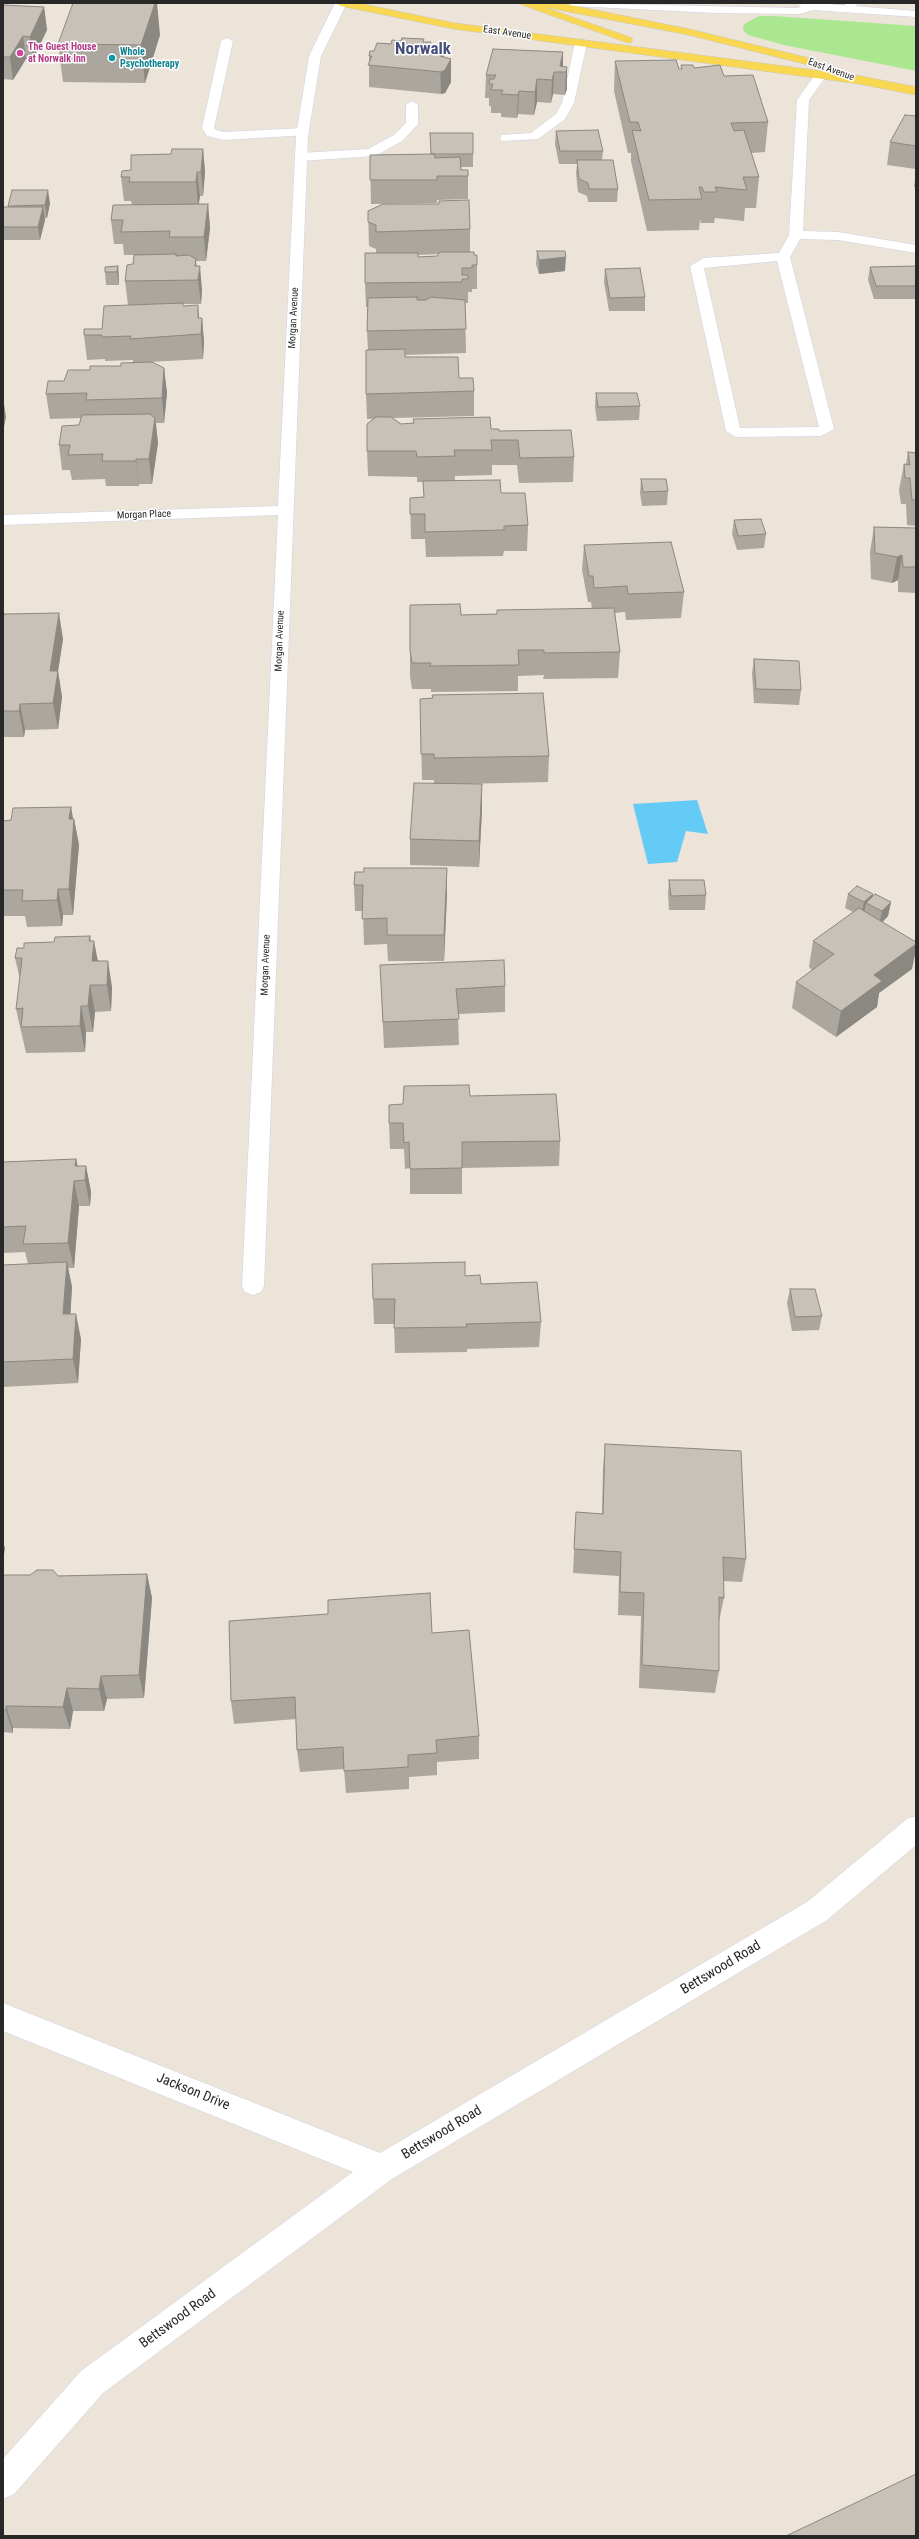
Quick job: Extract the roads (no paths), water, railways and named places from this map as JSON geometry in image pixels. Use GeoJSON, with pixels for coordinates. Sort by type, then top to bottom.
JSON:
{"type":"FeatureCollection","features":[{"type":"Feature","properties":{"kind":"main road","name":"East Avenue"},"geometry":{"type":"LineString","coordinates":[[341,3],[454,26],[860,80],[916,91]]}},
{"type":"Feature","properties":{"kind":"main road","name":"East Avenue"},"geometry":{"type":"LineString","coordinates":[[523,3],[675,56]]}},
{"type":"Feature","properties":{"kind":"main road","name":"East Avenue"},"geometry":{"type":"LineString","coordinates":[[543,3],[682,30],[812,62],[860,80]]}},
{"type":"Feature","properties":{"kind":"street","name":"Morgan Avenue"},"geometry":{"type":"LineString","coordinates":[[253,1286],[301,157],[303,132],[315,56],[341,3]]}},
{"type":"Feature","properties":{"kind":"street"},"geometry":{"type":"LineString","coordinates":[[572,3],[716,10],[800,11],[807,5],[851,6],[916,14]]}},
{"type":"Feature","properties":{"kind":"street"},"geometry":{"type":"LineString","coordinates":[[227,41],[208,128],[211,133],[224,136],[303,132]]}},
{"type":"Feature","properties":{"kind":"street"},"geometry":{"type":"LineString","coordinates":[[506,138],[534,136],[561,116],[568,103],[581,44]]}},
{"type":"Feature","properties":{"kind":"street"},"geometry":{"type":"LineString","coordinates":[[783,257],[704,262],[697,266],[733,431],[736,433],[821,432],[827,429],[783,257],[796,235],[803,100],[821,75]]}},
{"type":"Feature","properties":{"kind":"street"},"geometry":{"type":"LineString","coordinates":[[301,157],[371,153],[398,138],[412,124],[412,104]]}},
{"type":"Feature","properties":{"kind":"street"},"geometry":{"type":"LineString","coordinates":[[796,235],[838,236],[916,249]]}},
{"type":"Feature","properties":{"kind":"street","name":"Morgan Place"},"geometry":{"type":"LineString","coordinates":[[3,520],[286,510]]}},
{"type":"Feature","properties":{"kind":"street","name":"Bettswood Road"},"geometry":{"type":"LineString","coordinates":[[3,2483],[92,2382],[382,2169],[818,1911],[916,1828]]}},
{"type":"Feature","properties":{"kind":"street","name":"Jackson Drive"},"geometry":{"type":"LineString","coordinates":[[3,2017],[382,2169]]}},
{"type":"Feature","properties":{"kind":"water"},"geometry":{"type":"Polygon","coordinates":[[[697,800],[708,834],[686,831],[677,862],[648,864],[633,804],[697,800]]]}},
{"type":"Feature","properties":{"kind":"place","name":"The Guest House at Norwalk Inn"},"geometry":{"type":"Point","coordinates":[20,53]}},
{"type":"Feature","properties":{"kind":"place","name":"Whole Psychotherapy"},"geometry":{"type":"Point","coordinates":[112,58]}},
{"type":"Feature","properties":{"kind":"district","name":"Norwalk"},"geometry":{"type":"Point","coordinates":[423,50]}}]}
